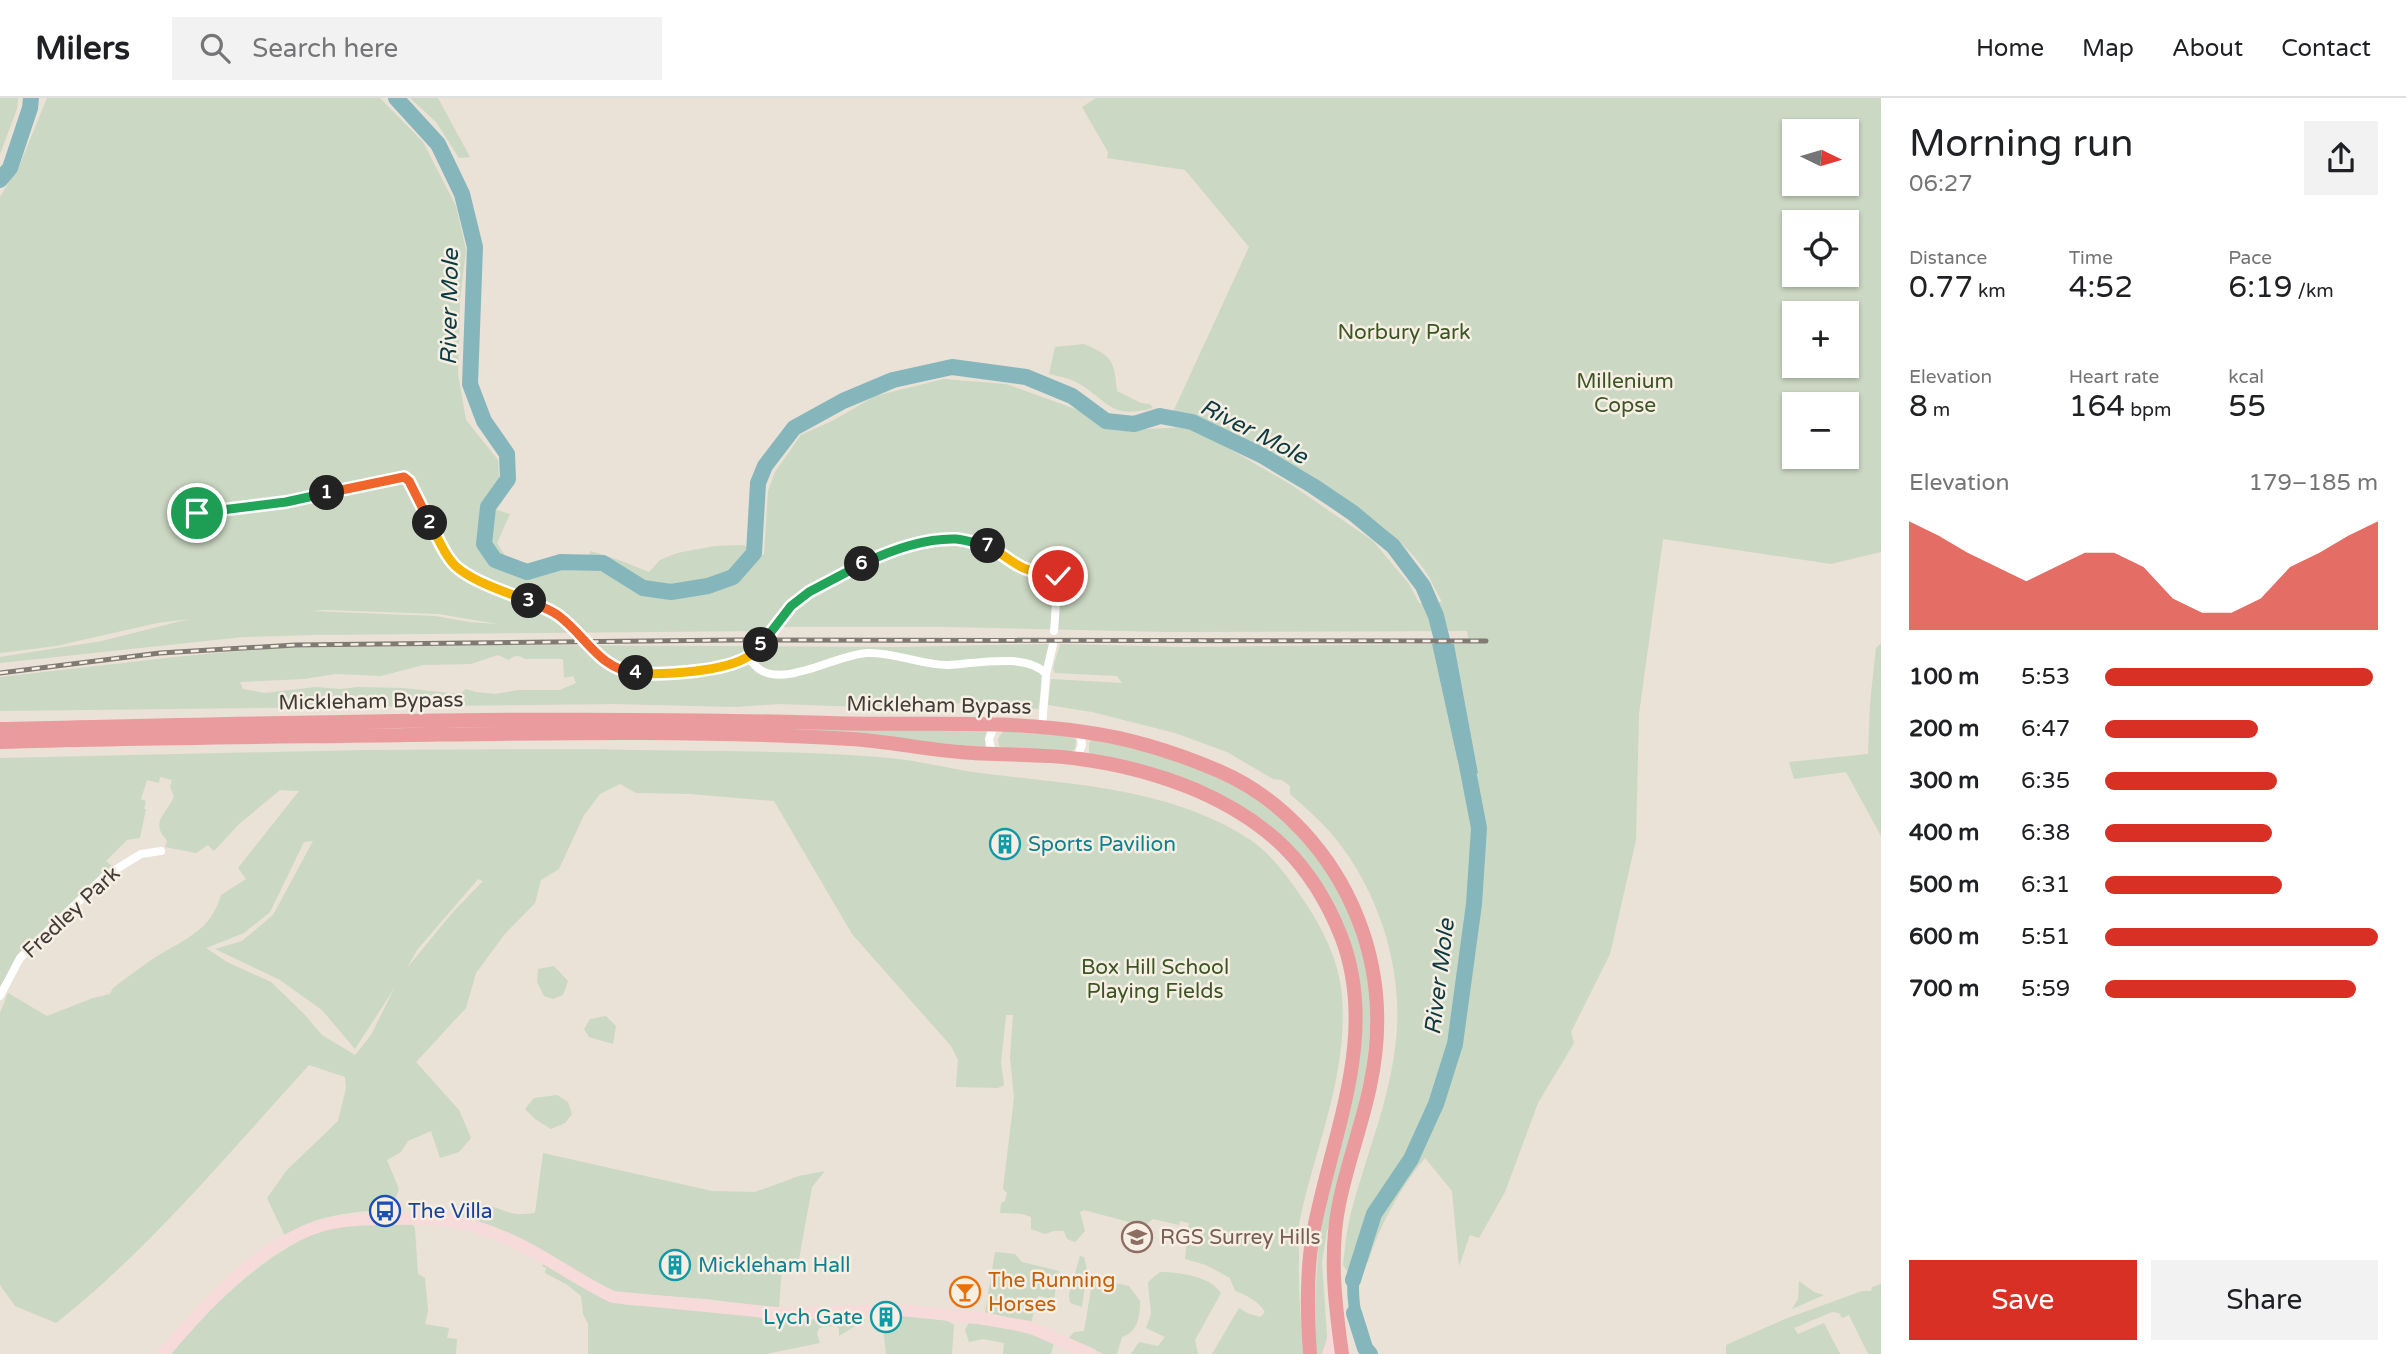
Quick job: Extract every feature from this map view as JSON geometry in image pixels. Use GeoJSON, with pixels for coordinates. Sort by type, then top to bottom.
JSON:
{"type":"FeatureCollection","features":[{"type":"Feature","properties":{"kind":"highway","name":"Mickleham Bypass"},"geometry":{"type":"LineString","coordinates":[[0,729],[557,719],[889,725],[995,724],[1080,731],[1125,740],[1222,772],[1254,789],[1308,836],[1338,878],[1357,917],[1371,961],[1378,1009],[1378,1030],[1370,1088],[1337,1217],[1334,1244],[1338,1353]]}},
{"type":"Feature","properties":{"kind":"highway","name":"Mickleham Bypass"},"geometry":{"type":"LineString","coordinates":[[0,742],[660,733],[856,739],[992,754],[1077,758],[1191,788],[1238,811],[1265,828],[1294,857],[1321,894],[1341,937],[1353,974],[1357,1020],[1353,1068],[1312,1240],[1307,1311],[1310,1354]]}},
{"type":"Feature","properties":{"kind":"main road"},"geometry":{"type":"LineString","coordinates":[[163,1354],[240,1273],[278,1246],[327,1225],[369,1219],[419,1218],[447,1219],[503,1236],[533,1249],[613,1297],[786,1314],[901,1310],[979,1318],[1029,1327],[1091,1354]]}},
{"type":"Feature","properties":{"kind":"street"},"geometry":{"type":"LineString","coordinates":[[179,508],[197,513],[211,513],[286,502],[404,477],[409,481],[443,549],[458,569],[558,615],[602,660],[622,671],[649,674],[711,669],[748,657],[761,645],[791,606],[809,592],[881,555],[923,542],[958,539],[990,547],[1032,572],[1056,566],[1058,576],[1054,631]]}},
{"type":"Feature","properties":{"kind":"street"},"geometry":{"type":"LineString","coordinates":[[1042,728],[1046,674],[1053,644]]}},
{"type":"Feature","properties":{"kind":"street"},"geometry":{"type":"LineString","coordinates":[[748,657],[761,670],[778,675],[794,673],[841,657],[869,653],[925,663],[1019,662],[1041,668],[1046,674]]}},
{"type":"Feature","properties":{"kind":"street"},"geometry":{"type":"LineString","coordinates":[[992,754],[989,739],[995,724]]}},
{"type":"Feature","properties":{"kind":"street"},"geometry":{"type":"LineString","coordinates":[[1077,758],[1082,745],[1080,731]]}},
{"type":"Feature","properties":{"kind":"street","name":"Fredley Park"},"geometry":{"type":"LineString","coordinates":[[0,996],[20,958],[105,876],[141,855],[160,851]]}},
{"type":"Feature","properties":{"kind":"green space"},"geometry":{"type":"Polygon","coordinates":[[[0,98],[18,98],[17,109],[0,154],[0,98]]]}},
{"type":"Feature","properties":{"kind":"green space"},"geometry":{"type":"Polygon","coordinates":[[[47,98],[380,98],[423,142],[456,206],[466,250],[460,299],[458,374],[466,420],[498,460],[499,479],[485,506],[510,514],[497,543],[507,559],[532,564],[537,576],[561,570],[587,568],[590,551],[649,572],[660,560],[677,553],[715,546],[743,545],[764,555],[768,491],[775,472],[801,435],[834,420],[875,396],[944,379],[1006,384],[1078,410],[1101,424],[1129,430],[1186,427],[1293,486],[1373,541],[1409,584],[1419,603],[1442,602],[1424,569],[1403,545],[1344,498],[1273,456],[1173,412],[1249,247],[1185,170],[1107,158],[1108,152],[1082,107],[1096,98],[1881,98],[1881,552],[1831,564],[1663,539],[1639,714],[1636,840],[1610,954],[1571,1032],[1574,1043],[1538,1103],[1505,1192],[1479,1238],[1470,1235],[1459,1266],[1452,1191],[1425,1158],[1392,1207],[1368,1262],[1354,1261],[1347,1271],[1343,1265],[1349,1223],[1387,1091],[1397,1022],[1397,995],[1388,942],[1369,892],[1336,840],[1318,819],[1290,794],[1290,786],[1282,780],[1273,779],[1227,752],[1175,733],[1092,712],[1048,705],[1051,679],[1122,683],[1117,676],[1055,673],[1053,668],[1060,644],[1186,647],[1432,644],[1457,758],[1464,776],[1478,772],[1454,644],[1469,644],[1467,631],[1166,632],[947,627],[781,627],[777,631],[315,635],[243,637],[0,663],[0,657],[102,641],[189,619],[157,623],[56,646],[0,653],[0,197],[20,164],[47,98]],[[310,611],[435,616],[498,624],[439,614],[310,611]]]}},
{"type":"Feature","properties":{"kind":"green space"},"geometry":{"type":"Polygon","coordinates":[[[410,98],[438,98],[470,157],[459,158],[436,122],[410,98]]]}},
{"type":"Feature","properties":{"kind":"green space"},"geometry":{"type":"Polygon","coordinates":[[[1084,344],[1101,352],[1110,361],[1115,373],[1117,391],[1141,403],[1150,404],[1153,408],[1127,412],[1118,410],[1076,382],[1049,374],[1055,347],[1084,344]]]}},
{"type":"Feature","properties":{"kind":"green space"},"geometry":{"type":"Polygon","coordinates":[[[1881,643],[1881,836],[1846,772],[1794,779],[1789,762],[1868,754],[1876,648],[1881,643]]]}},
{"type":"Feature","properties":{"kind":"green space"},"geometry":{"type":"Polygon","coordinates":[[[1049,644],[1038,709],[964,703],[889,708],[779,704],[735,707],[614,704],[0,711],[0,677],[273,648],[499,645],[897,647],[1049,644]],[[498,655],[471,664],[423,665],[381,676],[335,674],[304,679],[240,682],[243,689],[264,693],[316,687],[358,687],[460,694],[466,689],[495,694],[518,690],[560,690],[576,683],[573,676],[564,678],[563,659],[525,659],[517,656],[509,660],[498,655]]]}},
{"type":"Feature","properties":{"kind":"green space"},"geometry":{"type":"Polygon","coordinates":[[[732,725],[983,729],[986,732],[985,746],[982,749],[732,725]]]}},
{"type":"Feature","properties":{"kind":"green space"},"geometry":{"type":"Polygon","coordinates":[[[1003,731],[1070,736],[1076,740],[1075,749],[1071,752],[1006,748],[999,746],[998,739],[1003,731]]]}},
{"type":"Feature","properties":{"kind":"green space"},"geometry":{"type":"Polygon","coordinates":[[[1093,738],[1170,757],[1249,792],[1279,813],[1322,862],[1343,896],[1369,971],[1372,1012],[1366,1071],[1322,1262],[1327,1335],[1326,1350],[1322,1354],[1316,1354],[1314,1316],[1319,1237],[1357,1071],[1362,1035],[1361,1001],[1329,900],[1243,810],[1089,758],[1089,743],[1093,738]]]}},
{"type":"Feature","properties":{"kind":"green space","name":"Box Hill School Playing Fields"},"geometry":{"type":"Polygon","coordinates":[[[364,750],[740,751],[890,758],[1120,791],[1155,799],[1221,823],[1252,841],[1281,869],[1318,923],[1334,959],[1341,984],[1343,1026],[1336,1082],[1299,1228],[1303,1354],[1212,1354],[1239,1308],[1260,1317],[1265,1312],[1252,1299],[1235,1291],[1230,1278],[1206,1265],[1185,1259],[1189,1223],[1180,1221],[1179,1225],[1153,1219],[1144,1226],[1084,1210],[1080,1212],[1085,1231],[1075,1242],[1067,1239],[1064,1231],[1045,1234],[1031,1229],[1031,1217],[1027,1215],[1000,1213],[1001,1203],[1005,1201],[1007,1193],[1003,1189],[1014,1098],[1010,1057],[1013,1015],[1006,1015],[1001,1062],[1004,1085],[998,1088],[956,1087],[958,1060],[951,1046],[852,934],[774,801],[690,794],[636,793],[620,784],[600,794],[584,815],[559,869],[541,880],[535,903],[504,935],[476,973],[466,1008],[416,1062],[459,1110],[471,1138],[459,1152],[440,1158],[431,1131],[408,1141],[401,1152],[387,1160],[399,1189],[392,1208],[323,1218],[285,1236],[267,1198],[287,1170],[338,1121],[346,1088],[345,1077],[309,1065],[156,1232],[124,1264],[56,1323],[15,1306],[0,1285],[0,1013],[8,993],[47,1016],[110,994],[113,988],[136,971],[204,925],[217,907],[221,895],[246,879],[238,868],[299,791],[280,790],[239,824],[214,851],[208,845],[196,853],[165,847],[167,840],[159,824],[174,797],[170,786],[172,780],[160,777],[159,783],[147,780],[141,799],[146,801],[146,809],[140,838],[127,840],[106,861],[113,867],[19,954],[0,987],[0,758],[364,750]],[[313,841],[304,842],[270,912],[244,933],[206,948],[227,962],[271,982],[322,1035],[355,1055],[371,1035],[395,987],[355,1049],[322,1010],[280,980],[215,949],[242,941],[273,915],[313,841]],[[478,879],[417,950],[407,968],[453,912],[483,881],[478,879]]]}},
{"type":"Feature","properties":{"kind":"green space"},"geometry":{"type":"Polygon","coordinates":[[[554,966],[568,981],[563,995],[553,999],[544,996],[537,982],[538,969],[554,966]]]}},
{"type":"Feature","properties":{"kind":"green space"},"geometry":{"type":"Polygon","coordinates":[[[606,1016],[616,1026],[613,1044],[589,1037],[584,1029],[590,1019],[606,1016]]]}},
{"type":"Feature","properties":{"kind":"green space"},"geometry":{"type":"Polygon","coordinates":[[[557,1095],[568,1102],[572,1114],[565,1123],[551,1129],[525,1109],[534,1098],[557,1095]]]}},
{"type":"Feature","properties":{"kind":"green space"},"geometry":{"type":"Polygon","coordinates":[[[543,1153],[712,1191],[755,1192],[799,1176],[825,1171],[812,1187],[799,1259],[782,1267],[779,1308],[615,1292],[463,1217],[462,1213],[483,1204],[509,1213],[535,1213],[543,1153]]]}},
{"type":"Feature","properties":{"kind":"green space"},"geometry":{"type":"Polygon","coordinates":[[[412,1223],[415,1228],[418,1274],[425,1278],[428,1311],[425,1324],[449,1328],[447,1338],[457,1339],[456,1354],[171,1354],[203,1318],[241,1282],[261,1265],[304,1239],[346,1225],[412,1223]]]}},
{"type":"Feature","properties":{"kind":"green space"},"geometry":{"type":"Polygon","coordinates":[[[995,1252],[1015,1254],[1022,1262],[1059,1271],[1054,1299],[1038,1296],[1031,1323],[985,1312],[995,1252]]]}},
{"type":"Feature","properties":{"kind":"green space"},"geometry":{"type":"Polygon","coordinates":[[[1080,1256],[1084,1257],[1087,1270],[1082,1307],[1070,1303],[1069,1294],[1080,1256]]]}},
{"type":"Feature","properties":{"kind":"green space"},"geometry":{"type":"Polygon","coordinates":[[[546,1261],[612,1302],[628,1305],[728,1311],[766,1319],[806,1320],[861,1315],[865,1320],[839,1336],[839,1329],[835,1325],[819,1328],[817,1334],[820,1343],[766,1354],[588,1354],[588,1324],[583,1314],[581,1296],[545,1273],[546,1268],[542,1266],[546,1261]]]}},
{"type":"Feature","properties":{"kind":"green space"},"geometry":{"type":"Polygon","coordinates":[[[1160,1272],[1185,1274],[1202,1279],[1221,1293],[1195,1340],[1198,1354],[1131,1354],[1139,1342],[1158,1346],[1165,1337],[1146,1328],[1151,1314],[1148,1282],[1160,1272]]]}},
{"type":"Feature","properties":{"kind":"green space"},"geometry":{"type":"Polygon","coordinates":[[[1101,1280],[1129,1286],[1140,1301],[1137,1323],[1132,1331],[1122,1337],[1117,1354],[1104,1354],[1068,1339],[1074,1332],[1084,1331],[1092,1283],[1101,1280]]]}},
{"type":"Feature","properties":{"kind":"green space"},"geometry":{"type":"Polygon","coordinates":[[[1799,1281],[1814,1292],[1824,1295],[1792,1309],[1798,1299],[1799,1281]]]}},
{"type":"Feature","properties":{"kind":"green space"},"geometry":{"type":"Polygon","coordinates":[[[1881,1284],[1881,1354],[1868,1354],[1849,1315],[1842,1318],[1839,1313],[1832,1312],[1794,1328],[1798,1334],[1824,1323],[1840,1354],[1726,1354],[1726,1345],[1785,1319],[1862,1291],[1871,1291],[1872,1287],[1881,1284]]]}},
{"type":"Feature","properties":{"kind":"green space"},"geometry":{"type":"Polygon","coordinates":[[[885,1314],[930,1316],[954,1325],[952,1354],[886,1354],[882,1320],[885,1314]]]}},
{"type":"Feature","properties":{"kind":"green space"},"geometry":{"type":"Polygon","coordinates":[[[969,1323],[1012,1330],[1044,1339],[1054,1343],[1051,1354],[1003,1354],[1004,1343],[983,1339],[969,1342],[965,1330],[969,1323]]]}},
{"type":"Feature","properties":{"kind":"water"},"geometry":{"type":"Polygon","coordinates":[[[1432,644],[1454,644],[1478,773],[1464,776],[1457,758],[1432,644]]]}},
{"type":"Feature","properties":{"kind":"water"},"geometry":{"type":"Polygon","coordinates":[[[1354,1261],[1362,1262],[1359,1296],[1367,1330],[1354,1337],[1347,1287],[1354,1261]]]}},
{"type":"Feature","properties":{"kind":"waterway","name":"River Mole"},"geometry":{"type":"LineString","coordinates":[[0,180],[10,168],[31,98]]}},
{"type":"Feature","properties":{"kind":"waterway","name":"River Mole"},"geometry":{"type":"LineString","coordinates":[[396,98],[438,144],[462,194],[475,247],[470,384],[484,421],[507,454],[508,479],[488,507],[484,544],[495,560],[527,572],[561,562],[603,563],[643,588],[671,592],[708,586],[733,577],[754,553],[758,483],[765,466],[794,428],[843,401],[893,380],[952,367],[1026,377],[1072,396],[1106,421],[1134,424],[1160,416],[1192,422],[1261,455],[1313,486],[1353,513],[1393,546],[1423,586],[1436,616],[1448,664]]}},
{"type":"Feature","properties":{"kind":"waterway","name":"River Mole"},"geometry":{"type":"LineString","coordinates":[[1353,1280],[1374,1214],[1411,1159],[1436,1104],[1455,1044],[1474,904],[1479,828],[1465,755]]}},
{"type":"Feature","properties":{"kind":"waterway","name":"River Mole"},"geometry":{"type":"LineString","coordinates":[[1354,1313],[1365,1348],[1370,1354]]}},
{"type":"Feature","properties":{"kind":"railway"},"geometry":{"type":"LineString","coordinates":[[0,673],[160,653],[296,645],[737,640],[1486,641]]}},
{"type":"Feature","properties":{"kind":"place","name":"Sports Pavilion"},"geometry":{"type":"Point","coordinates":[1005,844]}},
{"type":"Feature","properties":{"kind":"place","name":"The Villa"},"geometry":{"type":"Point","coordinates":[385,1211]}},
{"type":"Feature","properties":{"kind":"place","name":"RGS Surrey Hills"},"geometry":{"type":"Point","coordinates":[1137,1237]}},
{"type":"Feature","properties":{"kind":"place","name":"Mickleham Hall"},"geometry":{"type":"Point","coordinates":[675,1265]}},
{"type":"Feature","properties":{"kind":"place","name":"The Running Horses"},"geometry":{"type":"Point","coordinates":[965,1292]}},
{"type":"Feature","properties":{"kind":"place","name":"Lych Gate"},"geometry":{"type":"Point","coordinates":[886,1317]}},
{"type":"Feature","properties":{"kind":"route"},"geometry":{"type":"LineString","coordinates":[[197,513],[286,502],[404,477],[409,481],[443,549],[458,569],[558,615],[602,660],[622,671],[649,674],[711,669],[748,657],[761,645],[791,606],[809,592],[881,555],[923,542],[958,539],[990,547],[1032,572],[1056,566],[1058,576]]}},
{"type":"Feature","properties":{"kind":"park label","name":"Norbury Park"},"geometry":{"type":"Point","coordinates":[1404,332]}},
{"type":"Feature","properties":{"kind":"park label","name":"Millenium Copse"},"geometry":{"type":"Point","coordinates":[1625,393]}}]}
